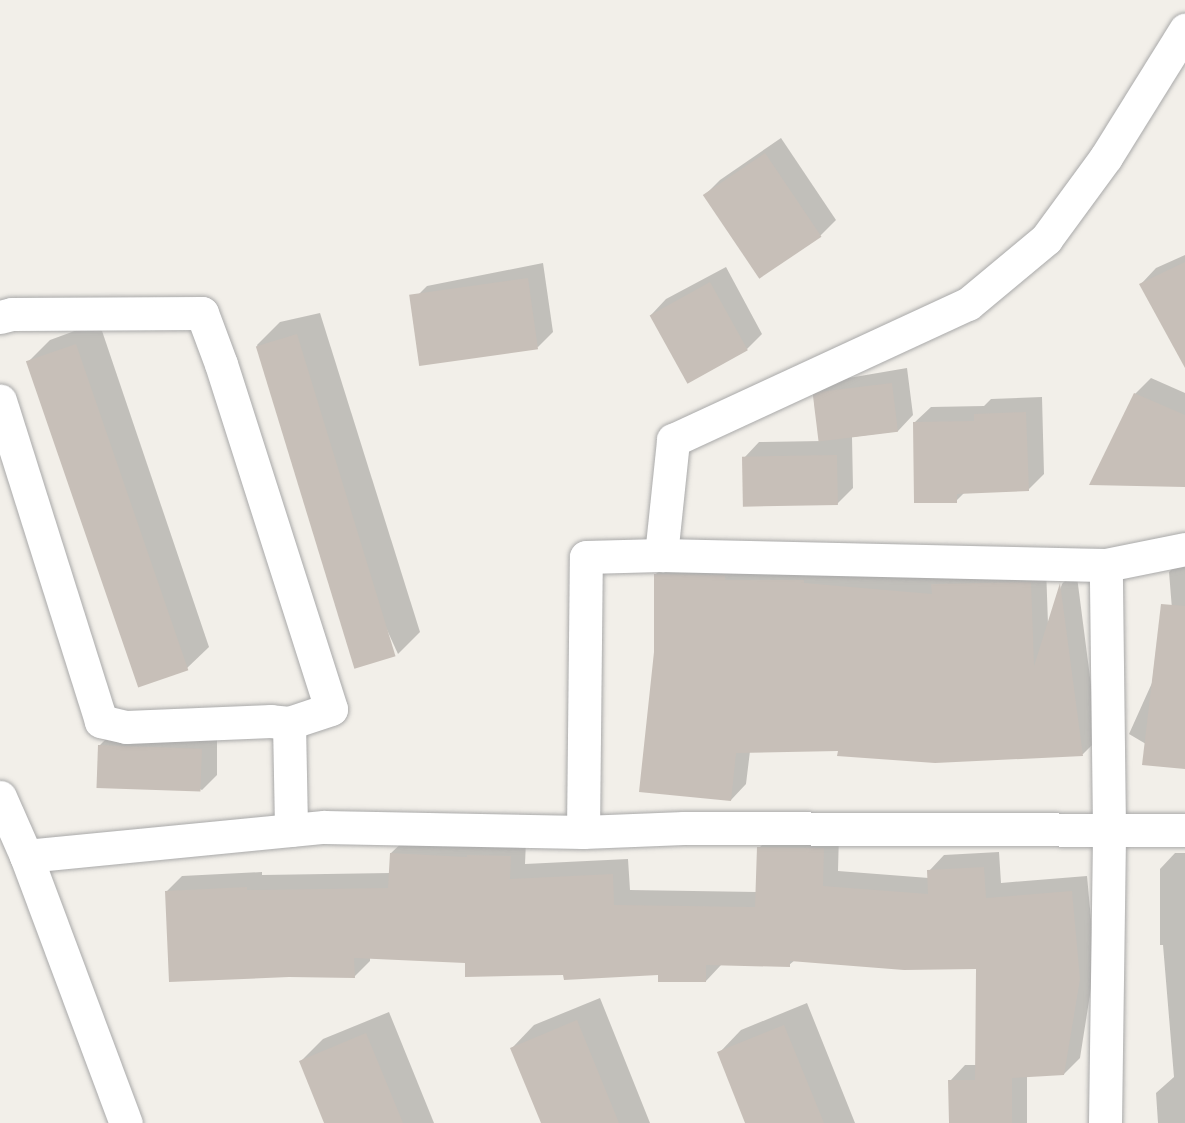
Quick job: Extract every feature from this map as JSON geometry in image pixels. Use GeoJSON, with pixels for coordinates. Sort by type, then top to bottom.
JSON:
{"type":"FeatureCollection","features":[{"type":"Feature","properties":{"kind":"street"},"geometry":{"type":"LineString","coordinates":[[661,555],[674,441],[968,304],[1046,239],[1106,157],[1185,30]]}},
{"type":"Feature","properties":{"kind":"street"},"geometry":{"type":"LineString","coordinates":[[0,317],[12,314],[202,313],[221,364],[331,709],[289,723],[271,721],[126,727],[101,721],[0,401]]}},
{"type":"Feature","properties":{"kind":"street"},"geometry":{"type":"LineString","coordinates":[[583,832],[586,557],[661,555],[1106,565],[1185,549]]}},
{"type":"Feature","properties":{"kind":"street"},"geometry":{"type":"LineString","coordinates":[[1105,1123],[1109,829],[1106,565]]}},
{"type":"Feature","properties":{"kind":"street"},"geometry":{"type":"LineString","coordinates":[[289,723],[291,830]]}},
{"type":"Feature","properties":{"kind":"street"},"geometry":{"type":"LineString","coordinates":[[0,797],[26,856],[126,1123]]}},
{"type":"Feature","properties":{"kind":"street"},"geometry":{"type":"LineString","coordinates":[[26,856],[324,827],[583,832],[684,828],[1021,832],[1109,829],[1185,831]]}},
{"type":"Feature","properties":{"kind":"building"},"geometry":{"type":"Polygon","coordinates":[[[765,153],[821,237],[759,279],[703,195],[765,153]]]}},
{"type":"Feature","properties":{"kind":"building"},"geometry":{"type":"Polygon","coordinates":[[[1185,262],[1185,368],[1139,284],[1185,262]]]}},
{"type":"Feature","properties":{"kind":"building"},"geometry":{"type":"Polygon","coordinates":[[[528,278],[538,349],[419,366],[409,295],[528,278]]]}},
{"type":"Feature","properties":{"kind":"building"},"geometry":{"type":"Polygon","coordinates":[[[710,282],[748,350],[687,384],[650,315],[710,282]]]}},
{"type":"Feature","properties":{"kind":"building"},"geometry":{"type":"Polygon","coordinates":[[[297,334],[396,656],[354,669],[256,347],[297,334]]]}},
{"type":"Feature","properties":{"kind":"building"},"geometry":{"type":"Polygon","coordinates":[[[76,344],[188,670],[138,687],[26,361],[76,344]]]}},
{"type":"Feature","properties":{"kind":"building"},"geometry":{"type":"Polygon","coordinates":[[[892,383],[898,432],[819,441],[813,393],[892,383]]]}},
{"type":"Feature","properties":{"kind":"building"},"geometry":{"type":"Polygon","coordinates":[[[1134,393],[1185,415],[1185,487],[1089,485],[1134,393]]]}},
{"type":"Feature","properties":{"kind":"building"},"geometry":{"type":"Polygon","coordinates":[[[1026,412],[1029,491],[957,494],[957,503],[914,503],[913,422],[974,421],[974,414],[1026,412]]]}},
{"type":"Feature","properties":{"kind":"building"},"geometry":{"type":"Polygon","coordinates":[[[837,455],[838,505],[743,507],[742,457],[837,455]]]}},
{"type":"Feature","properties":{"kind":"building"},"geometry":{"type":"Polygon","coordinates":[[[654,574],[725,575],[725,580],[804,580],[804,583],[932,594],[931,584],[1031,582],[1034,666],[1060,583],[1083,756],[935,763],[837,756],[838,751],[736,753],[731,801],[639,792],[654,652],[654,574]]]}},
{"type":"Feature","properties":{"kind":"building"},"geometry":{"type":"Polygon","coordinates":[[[1161,604],[1185,606],[1185,769],[1142,765],[1161,604]]]}},
{"type":"Feature","properties":{"kind":"building"},"geometry":{"type":"Polygon","coordinates":[[[98,745],[202,749],[200,792],[96,788],[98,745]]]}},
{"type":"Feature","properties":{"kind":"building"},"geometry":{"type":"Polygon","coordinates":[[[757,847],[824,848],[823,886],[928,894],[927,870],[984,867],[986,898],[1072,891],[1080,979],[1064,1075],[1012,1078],[1012,1123],[949,1123],[948,1080],[975,1080],[976,969],[904,970],[790,961],[790,967],[706,965],[706,982],[658,982],[658,975],[564,980],[563,975],[465,977],[465,963],[354,958],[355,978],[289,977],[169,982],[165,891],[247,887],[247,890],[388,888],[390,853],[467,857],[467,855],[511,856],[510,879],[613,874],[614,905],[755,907],[757,847]]]}},
{"type":"Feature","properties":{"kind":"building"},"geometry":{"type":"Polygon","coordinates":[[[577,1020],[619,1123],[541,1123],[510,1048],[577,1020]]]}},
{"type":"Feature","properties":{"kind":"building"},"geometry":{"type":"Polygon","coordinates":[[[784,1025],[824,1123],[745,1123],[717,1052],[784,1025]]]}},
{"type":"Feature","properties":{"kind":"building"},"geometry":{"type":"Polygon","coordinates":[[[366,1033],[403,1123],[324,1123],[299,1061],[366,1033]]]}}]}
